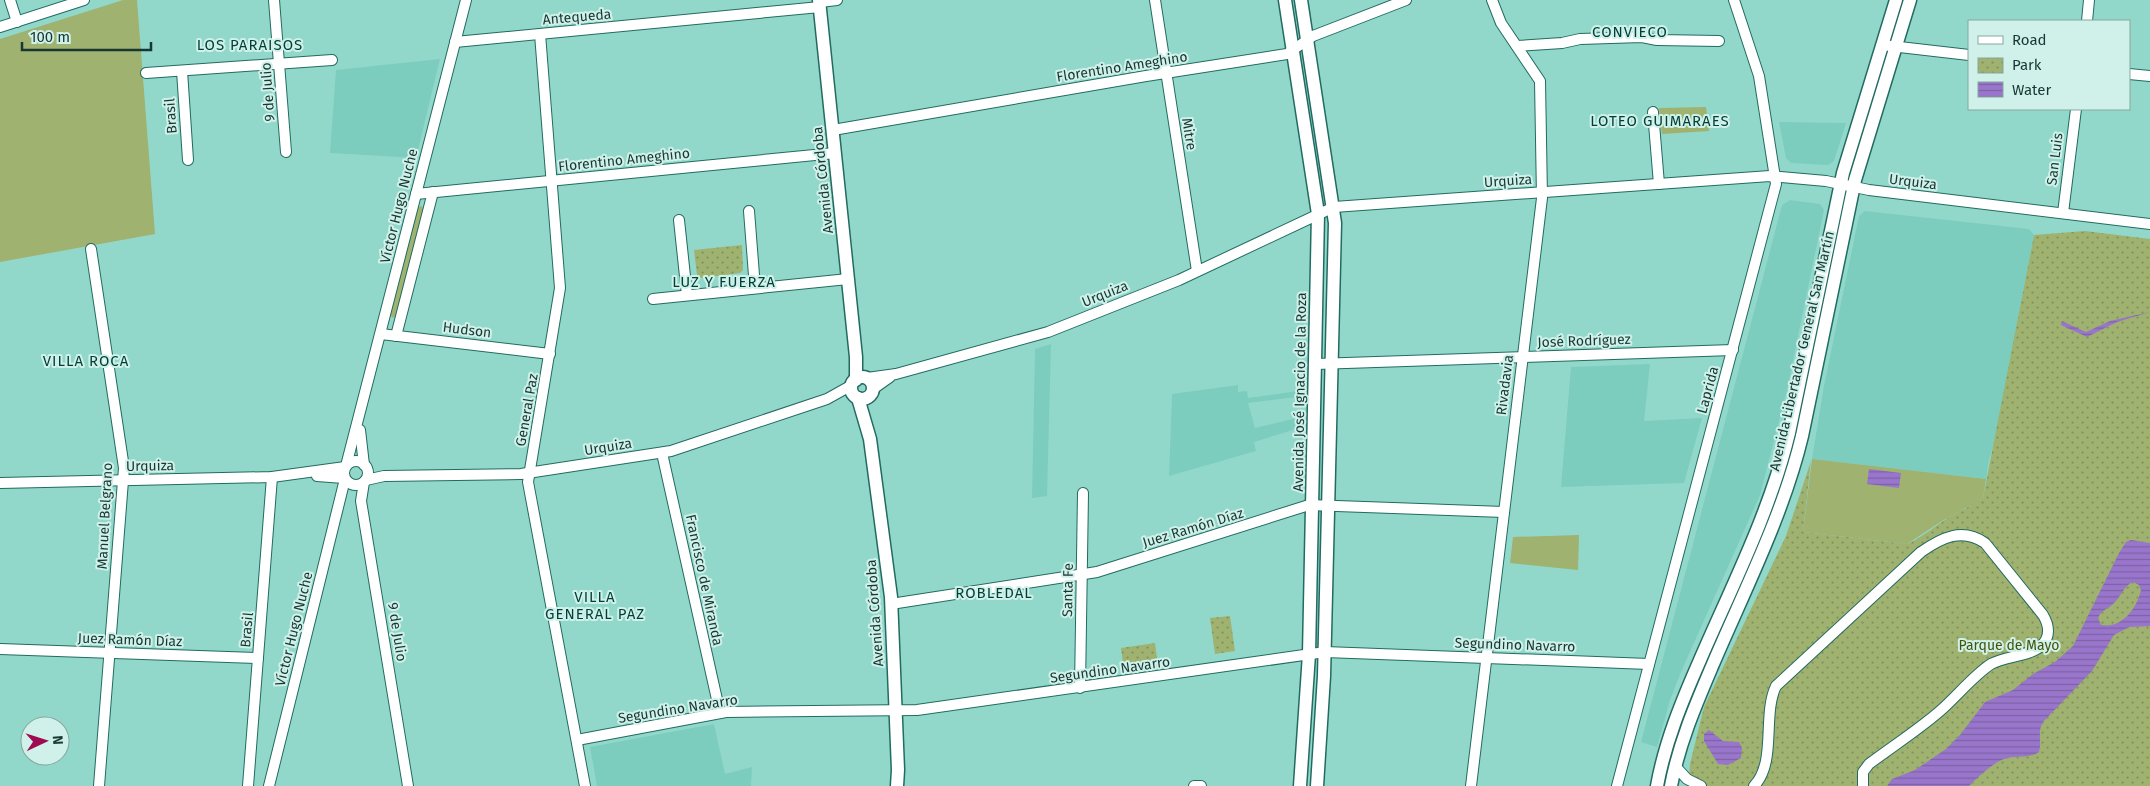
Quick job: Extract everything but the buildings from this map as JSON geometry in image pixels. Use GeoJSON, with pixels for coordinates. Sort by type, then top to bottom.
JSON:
{"type":"FeatureCollection","features":[{"type":"Feature","properties":{"kind":"main road","name":"Avenida José Ignacio de la Roza"},"geometry":{"type":"LineString","coordinates":[[1285,0],[1318,214],[1309,654],[1300,786]]}},
{"type":"Feature","properties":{"kind":"main road"},"geometry":{"type":"LineString","coordinates":[[1301,0],[1335,223],[1325,652],[1318,786]]}},
{"type":"Feature","properties":{"kind":"main road","name":"Avenida Libertador General San Martín"},"geometry":{"type":"LineString","coordinates":[[1657,786],[1662,759],[1678,711],[1765,510],[1780,466],[1789,434],[1840,184],[1896,0]]}},
{"type":"Feature","properties":{"kind":"main road","name":"Avenida Libertador General San Martín"},"geometry":{"type":"LineString","coordinates":[[1671,786],[1691,714],[1778,513],[1793,469],[1802,436],[1854,187],[1910,0]]}},
{"type":"Feature","properties":{"kind":"main road","name":"Avenida Córdoba"},"geometry":{"type":"LineString","coordinates":[[820,3],[856,357],[870,439],[891,604],[898,770],[897,786]]}},
{"type":"Feature","properties":{"kind":"main road"},"geometry":{"type":"LineString","coordinates":[[1318,214],[1327,239],[1328,270],[1334,284]]}},
{"type":"Feature","properties":{"kind":"main road"},"geometry":{"type":"LineString","coordinates":[[1313,505],[1320,524],[1321,548],[1327,568]]}},
{"type":"Feature","properties":{"kind":"main road"},"geometry":{"type":"LineString","coordinates":[[1311,587],[1317,610],[1318,635],[1325,652]]}},
{"type":"Feature","properties":{"kind":"street"},"geometry":{"type":"LineString","coordinates":[[10,0],[17,22]]}},
{"type":"Feature","properties":{"kind":"street"},"geometry":{"type":"LineString","coordinates":[[0,27],[84,0]]}},
{"type":"Feature","properties":{"kind":"street","name":"9 de Julio"},"geometry":{"type":"LineString","coordinates":[[274,0],[286,152]]}},
{"type":"Feature","properties":{"kind":"street","name":"Víctor Hugo Nuche"},"geometry":{"type":"LineString","coordinates":[[346,466],[466,0]]}},
{"type":"Feature","properties":{"kind":"street","name":"Antequeda"},"geometry":{"type":"LineString","coordinates":[[455,42],[837,0]]}},
{"type":"Feature","properties":{"kind":"street","name":"Mitre"},"geometry":{"type":"LineString","coordinates":[[1155,0],[1196,272]]}},
{"type":"Feature","properties":{"kind":"street","name":"Florentino Ameghino"},"geometry":{"type":"LineString","coordinates":[[832,130],[1287,54],[1313,36],[1406,0]]}},
{"type":"Feature","properties":{"kind":"street","name":"Rivadavia"},"geometry":{"type":"LineString","coordinates":[[1471,786],[1542,192],[1541,85],[1538,75],[1501,23],[1492,0]]}},
{"type":"Feature","properties":{"kind":"street","name":"Laprida"},"geometry":{"type":"LineString","coordinates":[[1617,786],[1776,184],[1759,76],[1734,0]]}},
{"type":"Feature","properties":{"kind":"street"},"geometry":{"type":"LineString","coordinates":[[2087,20],[2090,0]]}},
{"type":"Feature","properties":{"kind":"street","name":"General Paz"},"geometry":{"type":"LineString","coordinates":[[540,34],[560,288],[528,482],[585,786]]}},
{"type":"Feature","properties":{"kind":"street"},"geometry":{"type":"LineString","coordinates":[[1517,46],[1562,43],[1580,39],[1642,37],[1657,40],[1719,41]]}},
{"type":"Feature","properties":{"kind":"street"},"geometry":{"type":"LineString","coordinates":[[1882,45],[1968,55]]}},
{"type":"Feature","properties":{"kind":"street"},"geometry":{"type":"LineString","coordinates":[[146,74],[332,60]]}},
{"type":"Feature","properties":{"kind":"street","name":"Brasil"},"geometry":{"type":"LineString","coordinates":[[182,71],[188,160]]}},
{"type":"Feature","properties":{"kind":"street"},"geometry":{"type":"LineString","coordinates":[[2130,74],[2150,76]]}},
{"type":"Feature","properties":{"kind":"street","name":"San Luis"},"geometry":{"type":"LineString","coordinates":[[2063,213],[2076,110]]}},
{"type":"Feature","properties":{"kind":"street"},"geometry":{"type":"LineString","coordinates":[[1653,112],[1659,184]]}},
{"type":"Feature","properties":{"kind":"street","name":"Florentino Ameghino"},"geometry":{"type":"LineString","coordinates":[[416,194],[835,153]]}},
{"type":"Feature","properties":{"kind":"street","name":"Urquiza"},"geometry":{"type":"LineString","coordinates":[[365,481],[384,476],[529,473],[662,453],[827,399],[896,374],[1043,334],[1196,272],[1333,207],[1775,177],[2150,224]]}},
{"type":"Feature","properties":{"kind":"street"},"geometry":{"type":"LineString","coordinates":[[396,336],[433,192]]}},
{"type":"Feature","properties":{"kind":"street"},"geometry":{"type":"LineString","coordinates":[[749,211],[756,288]]}},
{"type":"Feature","properties":{"kind":"street"},"geometry":{"type":"LineString","coordinates":[[679,220],[687,295]]}},
{"type":"Feature","properties":{"kind":"street","name":"Manuel Belgrano"},"geometry":{"type":"LineString","coordinates":[[91,249],[124,468],[98,786]]}},
{"type":"Feature","properties":{"kind":"street"},"geometry":{"type":"LineString","coordinates":[[653,299],[848,279]]}},
{"type":"Feature","properties":{"kind":"street","name":"Hudson"},"geometry":{"type":"LineString","coordinates":[[381,334],[550,354]]}},
{"type":"Feature","properties":{"kind":"street","name":"José Rodríguez"},"geometry":{"type":"LineString","coordinates":[[1316,364],[1733,350]]}},
{"type":"Feature","properties":{"kind":"street","name":"Víctor Hugo Nuche"},"geometry":{"type":"LineString","coordinates":[[359,419],[365,466]]}},
{"type":"Feature","properties":{"kind":"street","name":"Francisco de Miranda"},"geometry":{"type":"LineString","coordinates":[[662,453],[720,713]]}},
{"type":"Feature","properties":{"kind":"street"},"geometry":{"type":"LineString","coordinates":[[356,461],[365,466],[368,474],[365,481],[358,485],[352,485],[345,479],[346,466],[356,461]]}},
{"type":"Feature","properties":{"kind":"street","name":"Urquiza"},"geometry":{"type":"LineString","coordinates":[[0,483],[272,477],[346,466]]}},
{"type":"Feature","properties":{"kind":"street","name":"Urquiza"},"geometry":{"type":"LineString","coordinates":[[365,466],[384,476]]}},
{"type":"Feature","properties":{"kind":"street","name":"Urquiza"},"geometry":{"type":"LineString","coordinates":[[301,474],[345,479]]}},
{"type":"Feature","properties":{"kind":"street","name":"Brasil"},"geometry":{"type":"LineString","coordinates":[[248,786],[272,477]]}},
{"type":"Feature","properties":{"kind":"street","name":"Víctor Hugo Nuche"},"geometry":{"type":"LineString","coordinates":[[269,786],[345,479]]}},
{"type":"Feature","properties":{"kind":"street","name":"9 de Julio"},"geometry":{"type":"LineString","coordinates":[[365,481],[361,501],[408,786]]}},
{"type":"Feature","properties":{"kind":"street","name":"Santa Fe"},"geometry":{"type":"LineString","coordinates":[[1080,688],[1083,493]]}},
{"type":"Feature","properties":{"kind":"street","name":"Juez Ramón Díaz"},"geometry":{"type":"LineString","coordinates":[[891,604],[1097,572],[1313,505],[1504,512]]}},
{"type":"Feature","properties":{"kind":"street"},"geometry":{"type":"LineString","coordinates":[[1754,786],[1760,779],[1765,765],[1772,698],[1776,686],[1921,552],[1945,537],[1963,534],[1979,538],[1985,542],[2043,615],[2049,630],[2047,640],[2034,651],[2006,657],[1990,665],[1939,712],[1869,764],[1862,772],[1862,786]]}},
{"type":"Feature","properties":{"kind":"street","name":"Juez Ramón Díaz"},"geometry":{"type":"LineString","coordinates":[[0,649],[258,658]]}},
{"type":"Feature","properties":{"kind":"street","name":"Segundino Navarro"},"geometry":{"type":"LineString","coordinates":[[576,740],[720,713],[917,710],[1325,652],[1650,664]]}},
{"type":"Feature","properties":{"kind":"street"},"geometry":{"type":"LineString","coordinates":[[1675,766],[1687,779],[1701,786]]}},
{"type":"Feature","properties":{"kind":"street"},"geometry":{"type":"LineString","coordinates":[[1194,786],[1201,786]]}},
{"type":"Feature","properties":{"kind":"shaded area"},"geometry":{"type":"Polygon","coordinates":[[[440,59],[416,158],[330,153],[336,70],[440,59]]]}},
{"type":"Feature","properties":{"kind":"shaded area"},"geometry":{"type":"Polygon","coordinates":[[[1779,122],[1846,123],[1834,161],[1828,165],[1791,163],[1786,158],[1779,122]]]}},
{"type":"Feature","properties":{"kind":"shaded area"},"geometry":{"type":"Polygon","coordinates":[[[1790,200],[1820,204],[1824,210],[1787,390],[1760,495],[1681,672],[1670,700],[1657,747],[1641,742],[1782,205],[1790,200]]]}},
{"type":"Feature","properties":{"kind":"shaded area"},"geometry":{"type":"Polygon","coordinates":[[[1865,211],[2029,229],[2034,235],[2018,318],[2030,321],[1989,460],[1986,479],[1812,459],[1824,386],[1859,216],[1865,211]]]}},
{"type":"Feature","properties":{"kind":"shaded area"},"geometry":{"type":"Polygon","coordinates":[[[1051,344],[1047,496],[1032,498],[1035,349],[1051,344]]]}},
{"type":"Feature","properties":{"kind":"shaded area"},"geometry":{"type":"Polygon","coordinates":[[[1650,364],[1644,421],[1702,418],[1684,483],[1561,487],[1571,367],[1650,364]]]}},
{"type":"Feature","properties":{"kind":"shaded area"},"geometry":{"type":"Polygon","coordinates":[[[1238,385],[1238,392],[1247,391],[1248,398],[1305,390],[1305,396],[1248,403],[1255,428],[1305,416],[1304,425],[1296,426],[1296,429],[1254,442],[1256,451],[1169,476],[1172,394],[1238,385]]]}},
{"type":"Feature","properties":{"kind":"shaded area"},"geometry":{"type":"Polygon","coordinates":[[[714,724],[725,774],[752,767],[751,786],[597,786],[590,747],[714,724]]]}},
{"type":"Feature","properties":{"kind":"green space"},"geometry":{"type":"Polygon","coordinates":[[[123,0],[137,0],[155,234],[0,262],[0,39],[123,0]]]}},
{"type":"Feature","properties":{"kind":"green space"},"geometry":{"type":"Polygon","coordinates":[[[1706,107],[1709,131],[1662,134],[1659,108],[1706,107]]]}},
{"type":"Feature","properties":{"kind":"green space"},"geometry":{"type":"Polygon","coordinates":[[[422,206],[423,210],[396,316],[393,318],[389,314],[418,207],[422,206]]]}},
{"type":"Feature","properties":{"kind":"green space","name":"Parque de Mayo"},"geometry":{"type":"Polygon","coordinates":[[[2085,231],[2150,239],[2150,786],[1688,786],[1690,764],[1704,707],[1786,536],[1811,461],[1803,532],[1907,544],[1950,516],[1979,502],[1983,498],[2034,235],[2085,231]]]}},
{"type":"Feature","properties":{"kind":"green space"},"geometry":{"type":"Polygon","coordinates":[[[742,245],[743,270],[740,273],[701,278],[697,275],[694,250],[742,245]]]}},
{"type":"Feature","properties":{"kind":"green space"},"geometry":{"type":"Polygon","coordinates":[[[1812,459],[1986,479],[1983,498],[1978,504],[1965,508],[1907,544],[1803,532],[1812,459]]]}},
{"type":"Feature","properties":{"kind":"green space"},"geometry":{"type":"Polygon","coordinates":[[[1579,535],[1578,570],[1510,563],[1513,537],[1579,535]]]}},
{"type":"Feature","properties":{"kind":"green space"},"geometry":{"type":"Polygon","coordinates":[[[1230,616],[1235,651],[1215,654],[1210,618],[1230,616]]]}},
{"type":"Feature","properties":{"kind":"green space"},"geometry":{"type":"Polygon","coordinates":[[[1155,643],[1158,666],[1124,671],[1121,648],[1155,643]]]}},
{"type":"Feature","properties":{"kind":"water"},"geometry":{"type":"Polygon","coordinates":[[[2150,312],[2117,322],[2087,337],[2061,325],[2062,321],[2086,332],[2110,321],[2150,312]]]}},
{"type":"Feature","properties":{"kind":"water"},"geometry":{"type":"Polygon","coordinates":[[[1869,469],[1901,473],[1899,488],[1867,484],[1869,469]]]}},
{"type":"Feature","properties":{"kind":"water"},"geometry":{"type":"Polygon","coordinates":[[[2131,540],[2150,543],[2150,626],[2129,627],[2114,635],[2092,671],[2043,722],[2040,729],[2039,752],[2008,758],[1995,763],[1969,786],[1887,786],[1892,779],[1915,770],[1946,749],[1960,735],[1985,702],[2013,690],[2033,674],[2055,662],[2073,646],[2126,542],[2131,540]],[[2133,582],[2130,584],[2111,606],[2101,613],[2098,618],[2101,625],[2116,624],[2127,616],[2139,597],[2141,590],[2139,585],[2133,582]]]}},
{"type":"Feature","properties":{"kind":"water"},"geometry":{"type":"Polygon","coordinates":[[[1709,730],[1723,741],[1739,742],[1742,748],[1741,758],[1728,765],[1718,764],[1704,741],[1704,734],[1709,730]]]}},
{"type":"Feature","properties":{"kind":"district","name":"CONVIECO"},"geometry":{"type":"Point","coordinates":[1630,32]}},
{"type":"Feature","properties":{"kind":"district","name":"LOS PARAISOS"},"geometry":{"type":"Point","coordinates":[250,45]}},
{"type":"Feature","properties":{"kind":"district","name":"LOTEO GUIMARAES"},"geometry":{"type":"Point","coordinates":[1660,121]}},
{"type":"Feature","properties":{"kind":"district","name":"LUZ Y FUERZA"},"geometry":{"type":"Point","coordinates":[724,282]}},
{"type":"Feature","properties":{"kind":"district","name":"VILLA ROCA"},"geometry":{"type":"Point","coordinates":[86,361]}},
{"type":"Feature","properties":{"kind":"district","name":"ROBLEDAL"},"geometry":{"type":"Point","coordinates":[994,593]}},
{"type":"Feature","properties":{"kind":"district","name":"VILLA GENERAL PAZ"},"geometry":{"type":"Point","coordinates":[595,606]}}]}
